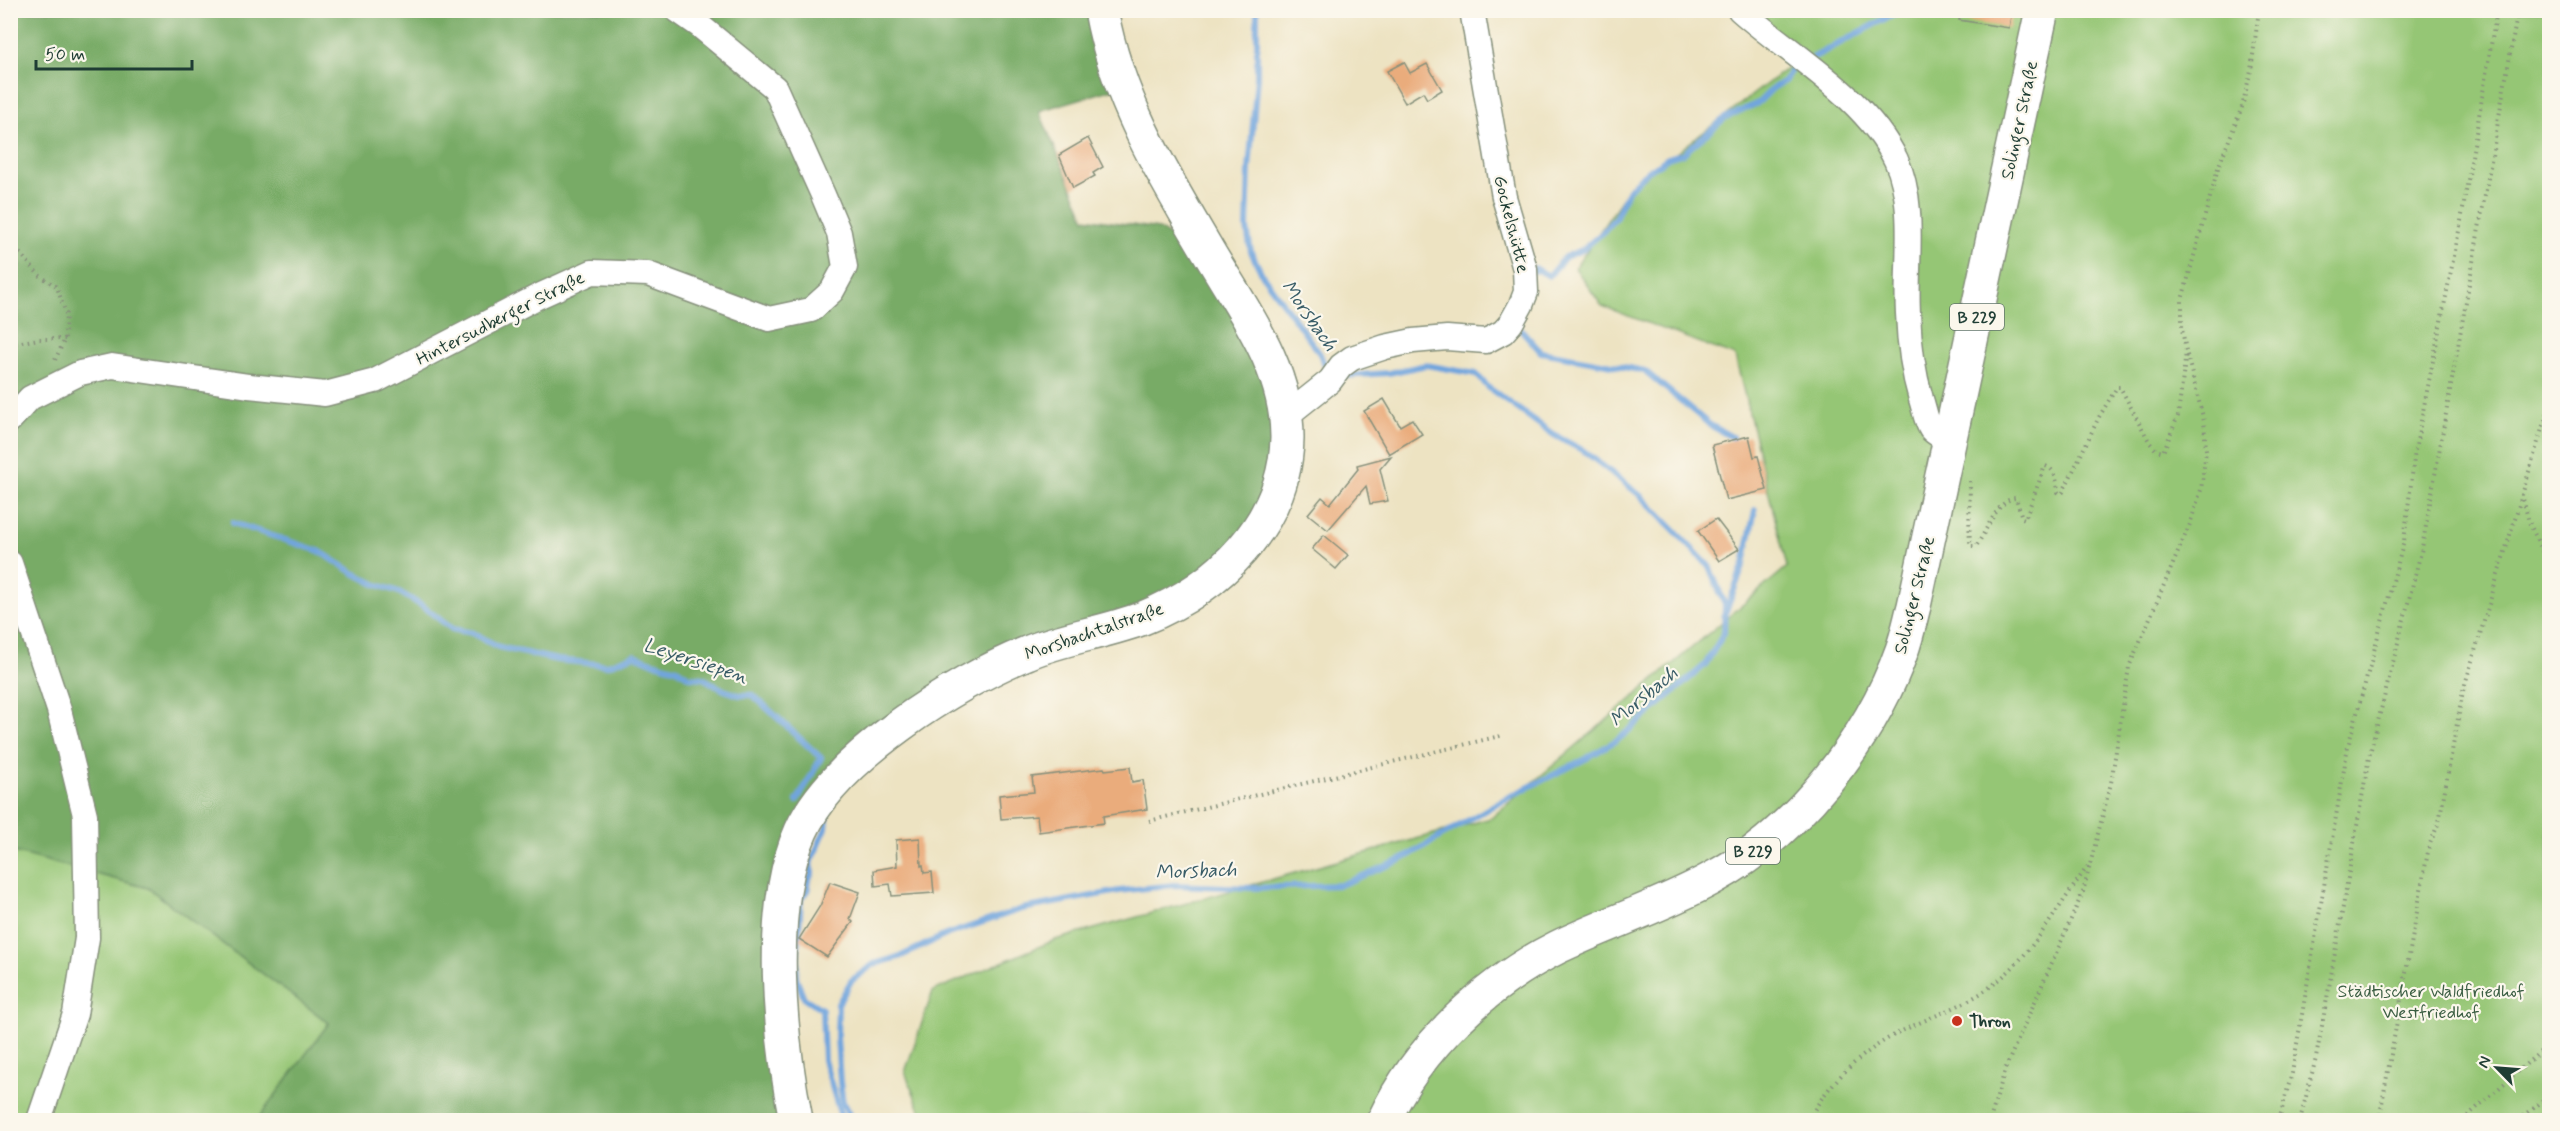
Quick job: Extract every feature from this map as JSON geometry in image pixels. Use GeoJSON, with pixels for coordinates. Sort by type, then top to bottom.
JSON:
{"type":"FeatureCollection","features":[{"type":"Feature","properties":{"kind":"main road","name":"Morsbachtalstraße"},"geometry":{"type":"LineString","coordinates":[[795,1120],[787,1073],[780,1001],[781,941],[788,872],[801,830],[813,808],[839,776],[873,746],[984,672],[1031,651],[1140,619],[1187,597],[1221,573],[1254,534],[1274,498],[1284,461],[1286,416],[1278,378],[1261,341],[1164,175],[1139,126],[1118,72],[1101,10]]}},
{"type":"Feature","properties":{"kind":"main road","name":"Solinger Straße"},"geometry":{"type":"LineString","coordinates":[[1384,1120],[1408,1079],[1446,1031],[1501,983],[1558,947],[1713,878],[1770,838],[1827,781],[1855,743],[1873,712],[1902,651],[1914,606],[2042,10]]}},
{"type":"Feature","properties":{"kind":"street","name":"Hintersudberger Straße"},"geometry":{"type":"LineString","coordinates":[[10,420],[30,398],[50,387],[80,373],[112,366],[249,386],[324,394],[375,381],[537,297],[592,272],[648,274],[769,319],[811,310],[832,291],[845,267],[839,233],[823,195],[775,88],[700,26],[677,10]]}},
{"type":"Feature","properties":{"kind":"street","name":"Gockelshütte"},"geometry":{"type":"LineString","coordinates":[[1286,416],[1352,358],[1413,341],[1447,338],[1485,341],[1496,337],[1512,323],[1526,292],[1525,269],[1504,197],[1472,10]]}},
{"type":"Feature","properties":{"kind":"street"},"geometry":{"type":"LineString","coordinates":[[1740,10],[1826,80],[1874,123],[1896,160],[1902,174],[1907,219],[1910,255],[1908,314],[1916,382],[1932,430],[1950,442]]}},
{"type":"Feature","properties":{"kind":"street"},"geometry":{"type":"LineString","coordinates":[[10,563],[59,710],[85,815],[87,938],[75,1014],[39,1120]]}},
{"type":"Feature","properties":{"kind":"path"},"geometry":{"type":"LineString","coordinates":[[1990,1120],[2006,1067],[2076,914],[2111,783],[2129,667],[2190,524],[2201,490],[2206,451],[2205,421],[2186,351],[2182,329],[2182,300],[2189,267],[2218,168],[2242,107],[2252,70],[2259,10]]}},
{"type":"Feature","properties":{"kind":"path"},"geometry":{"type":"LineString","coordinates":[[2279,1120],[2292,1074],[2348,746],[2404,541],[2415,451],[2461,221],[2497,10]]}},
{"type":"Feature","properties":{"kind":"path"},"geometry":{"type":"LineString","coordinates":[[2300,1120],[2316,1058],[2369,757],[2422,548],[2518,10]]}},
{"type":"Feature","properties":{"kind":"path"},"geometry":{"type":"LineString","coordinates":[[10,246],[21,254],[39,275],[57,287],[66,314],[65,339],[39,339],[10,344]]}},
{"type":"Feature","properties":{"kind":"path"},"geometry":{"type":"LineString","coordinates":[[1950,442],[1966,461],[1970,472],[1971,501],[1968,538],[1971,546],[1976,546],[2001,506],[2010,498],[2018,500],[2022,518],[2025,519],[2045,466],[2054,472],[2058,492],[2061,494],[2063,492],[2086,442],[2117,387],[2122,388],[2136,421],[2150,443],[2156,450],[2163,452],[2178,416],[2186,351]]}},
{"type":"Feature","properties":{"kind":"path"},"geometry":{"type":"LineString","coordinates":[[2379,1120],[2429,846],[2439,822],[2463,691],[2550,402]]}},
{"type":"Feature","properties":{"kind":"path"},"geometry":{"type":"LineString","coordinates":[[2522,495],[2529,522],[2550,568]]}},
{"type":"Feature","properties":{"kind":"path"},"geometry":{"type":"LineString","coordinates":[[1149,821],[1504,735]]}},
{"type":"Feature","properties":{"kind":"path"},"geometry":{"type":"LineString","coordinates":[[1809,1120],[1838,1080],[1873,1049],[1900,1032],[1978,995],[2008,971],[2039,935],[2090,863]]}},
{"type":"Feature","properties":{"kind":"path"},"geometry":{"type":"LineString","coordinates":[[2463,1120],[2550,1043]]}},
{"type":"Feature","properties":{"kind":"path"},"geometry":{"type":"LineString","coordinates":[[2519,1120],[2550,1095]]}},
{"type":"Feature","properties":{"kind":"green space"},"geometry":{"type":"Polygon","coordinates":[[[11,11],[1102,11],[1117,88],[1039,111],[1085,218],[1159,229],[1207,262],[1273,402],[1279,442],[1254,521],[1202,576],[962,687],[802,810],[785,1120],[257,1120],[329,1023],[148,888],[11,851],[10,272],[21,265],[11,257],[11,11]]]}},
{"type":"Feature","properties":{"kind":"green space","name":"Städtischer Waldfriedhof Westfriedhof"},"geometry":{"type":"Polygon","coordinates":[[[1747,11],[2549,11],[2549,1120],[924,1120],[905,1072],[933,991],[1055,940],[1491,818],[1787,567],[1735,356],[1602,306],[1575,268],[1628,190],[1794,63],[1747,11]]]}},
{"type":"Feature","properties":{"kind":"green space"},"geometry":{"type":"Polygon","coordinates":[[[10,851],[148,888],[329,1023],[257,1120],[11,1120],[10,851]]]}},
{"type":"Feature","properties":{"kind":"building"},"geometry":{"type":"Polygon","coordinates":[[[1960,10],[2012,10],[2009,28],[1959,20],[1960,10]]]}},
{"type":"Feature","properties":{"kind":"building"},"geometry":{"type":"Polygon","coordinates":[[[1404,62],[1410,73],[1427,64],[1442,90],[1427,99],[1423,92],[1405,103],[1387,71],[1404,62]]]}},
{"type":"Feature","properties":{"kind":"building"},"geometry":{"type":"Polygon","coordinates":[[[1088,138],[1103,167],[1093,173],[1095,176],[1073,188],[1059,155],[1088,138]]]}},
{"type":"Feature","properties":{"kind":"building"},"geometry":{"type":"Polygon","coordinates":[[[1384,399],[1400,426],[1412,419],[1422,434],[1389,454],[1364,411],[1384,399]]]}},
{"type":"Feature","properties":{"kind":"building"},"geometry":{"type":"Polygon","coordinates":[[[1749,436],[1754,457],[1758,456],[1767,490],[1726,500],[1712,445],[1749,436]]]}},
{"type":"Feature","properties":{"kind":"building"},"geometry":{"type":"Polygon","coordinates":[[[1391,456],[1380,469],[1388,501],[1370,504],[1366,486],[1328,530],[1308,514],[1322,497],[1330,504],[1358,469],[1357,465],[1391,456]]]}},
{"type":"Feature","properties":{"kind":"building"},"geometry":{"type":"Polygon","coordinates":[[[1716,519],[1739,549],[1719,561],[1698,531],[1716,519]]]}},
{"type":"Feature","properties":{"kind":"building"},"geometry":{"type":"Polygon","coordinates":[[[1324,535],[1348,555],[1336,569],[1312,549],[1324,535]]]}},
{"type":"Feature","properties":{"kind":"building"},"geometry":{"type":"Polygon","coordinates":[[[1130,767],[1132,782],[1143,780],[1147,809],[1103,816],[1104,823],[1039,832],[1037,816],[1001,819],[999,795],[1034,792],[1032,777],[1130,767]]]}},
{"type":"Feature","properties":{"kind":"building"},"geometry":{"type":"Polygon","coordinates":[[[920,838],[921,866],[923,865],[924,873],[932,872],[934,893],[892,896],[890,884],[875,886],[874,870],[897,866],[896,840],[920,838]]]}},
{"type":"Feature","properties":{"kind":"building"},"geometry":{"type":"Polygon","coordinates":[[[830,882],[860,892],[850,919],[853,922],[827,957],[799,939],[820,906],[830,882]]]}},
{"type":"Feature","properties":{"kind":"waterway","name":"Morsbach"},"geometry":{"type":"LineString","coordinates":[[1257,10],[1257,77],[1249,169],[1247,228],[1251,252],[1263,276],[1320,354],[1324,364],[1331,369]]}},
{"type":"Feature","properties":{"kind":"waterway"},"geometry":{"type":"LineString","coordinates":[[1814,57],[1901,10]]}},
{"type":"Feature","properties":{"kind":"waterway"},"geometry":{"type":"LineString","coordinates":[[1535,271],[1535,268],[1549,276],[1565,257],[1582,250],[1601,234],[1615,218],[1628,191],[1643,175],[1668,158],[1684,153],[1725,118],[1758,103],[1773,88],[1785,81],[1793,68]]}},
{"type":"Feature","properties":{"kind":"waterway"},"geometry":{"type":"LineString","coordinates":[[1518,326],[1541,352],[1645,371],[1710,425],[1732,437]]}},
{"type":"Feature","properties":{"kind":"waterway","name":"Morsbach"},"geometry":{"type":"LineString","coordinates":[[852,1120],[843,1103],[840,1082],[837,1037],[838,1004],[851,981],[874,964],[899,957],[948,934],[1022,909],[1119,891],[1174,885],[1251,888],[1340,885],[1401,860],[1499,802],[1587,758],[1620,738],[1705,665],[1724,633],[1725,605],[1709,566],[1641,496],[1584,451],[1554,435],[1489,388],[1476,374],[1426,365],[1389,373],[1342,376]]}},
{"type":"Feature","properties":{"kind":"waterway"},"geometry":{"type":"LineString","coordinates":[[1726,611],[1744,564],[1755,510]]}},
{"type":"Feature","properties":{"kind":"waterway","name":"Leyersiepen"},"geometry":{"type":"LineString","coordinates":[[233,523],[319,551],[375,584],[399,592],[424,607],[452,629],[473,633],[499,647],[557,660],[608,665],[635,655],[677,669],[689,677],[703,678],[724,690],[739,695],[753,695],[821,758],[797,801]]}},
{"type":"Feature","properties":{"kind":"waterway","name":"Leyersiepen"},"geometry":{"type":"LineString","coordinates":[[827,818],[826,828],[810,864],[812,873],[807,883],[808,891],[801,897],[796,977],[804,998],[822,1009],[824,1060],[842,1120]]}},
{"type":"Feature","properties":{"kind":"place","name":"Thron"},"geometry":{"type":"Point","coordinates":[1957,1021]}}]}
